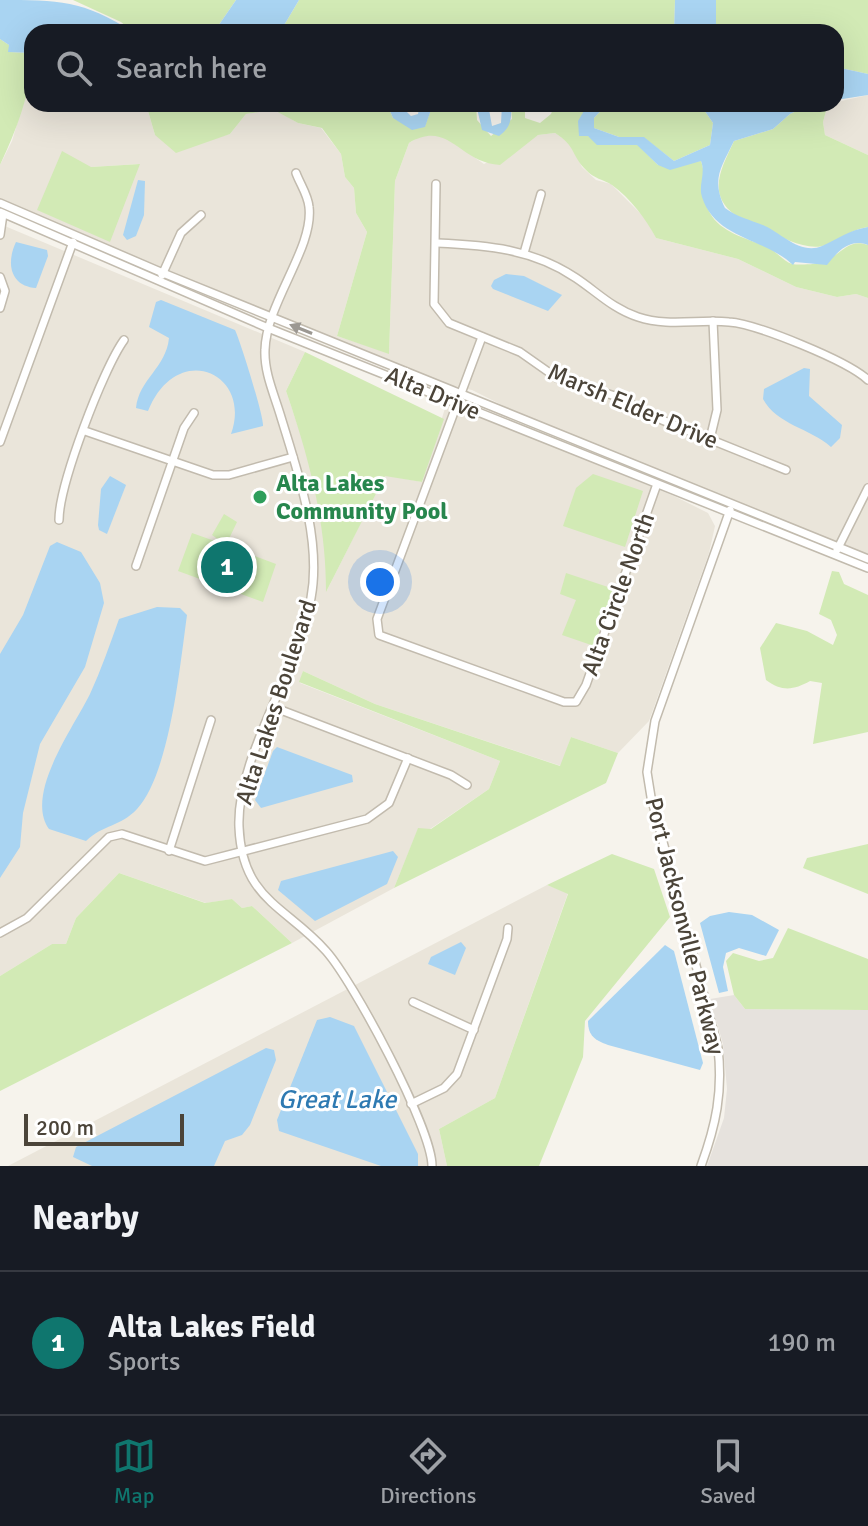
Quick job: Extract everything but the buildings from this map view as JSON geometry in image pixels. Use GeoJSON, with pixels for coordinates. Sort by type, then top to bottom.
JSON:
{"type":"FeatureCollection","features":[{"type":"Feature","properties":{"kind":"street","name":"Alta Lakes Boulevard"},"geometry":{"type":"LineString","coordinates":[[296,173],[307,199],[309,220],[271,317],[266,366],[293,457],[310,534],[313,583],[311,602],[241,796],[242,852],[253,881],[269,903],[335,962],[411,1104],[429,1146],[432,1166]]}},
{"type":"Feature","properties":{"kind":"street"},"geometry":{"type":"LineString","coordinates":[[436,184],[437,243],[484,244],[524,253],[563,270],[606,301],[636,316],[668,323],[713,321],[758,329],[848,366],[868,380]]}},
{"type":"Feature","properties":{"kind":"street"},"geometry":{"type":"LineString","coordinates":[[524,253],[541,194]]}},
{"type":"Feature","properties":{"kind":"street","name":"Alta Drive"},"geometry":{"type":"LineString","coordinates":[[0,203],[268,328],[657,484],[868,559]]}},
{"type":"Feature","properties":{"kind":"street","name":"Alta Drive"},"geometry":{"type":"LineString","coordinates":[[2,213],[71,245],[271,317],[460,393],[868,568]]}},
{"type":"Feature","properties":{"kind":"street"},"geometry":{"type":"LineString","coordinates":[[0,235],[2,213]]}},
{"type":"Feature","properties":{"kind":"street"},"geometry":{"type":"LineString","coordinates":[[161,277],[181,233],[201,215]]}},
{"type":"Feature","properties":{"kind":"street"},"geometry":{"type":"LineString","coordinates":[[0,442],[75,236]]}},
{"type":"Feature","properties":{"kind":"street","name":"Marsh Elder Drive"},"geometry":{"type":"LineString","coordinates":[[437,243],[434,297],[437,312],[449,323],[520,352],[557,378],[615,396],[786,470]]}},
{"type":"Feature","properties":{"kind":"street"},"geometry":{"type":"LineString","coordinates":[[0,277],[5,291],[0,308]]}},
{"type":"Feature","properties":{"kind":"street"},"geometry":{"type":"LineString","coordinates":[[710,439],[717,410],[713,321]]}},
{"type":"Feature","properties":{"kind":"street"},"geometry":{"type":"LineString","coordinates":[[456,403],[482,337]]}},
{"type":"Feature","properties":{"kind":"street"},"geometry":{"type":"LineString","coordinates":[[59,520],[62,498],[85,431],[109,365],[124,340]]}},
{"type":"Feature","properties":{"kind":"street","name":"Alta Circle North"},"geometry":{"type":"LineString","coordinates":[[456,403],[377,619],[377,631],[382,637],[564,702],[576,702],[586,685],[657,484]]}},
{"type":"Feature","properties":{"kind":"street"},"geometry":{"type":"LineString","coordinates":[[136,566],[172,463],[194,413]]}},
{"type":"Feature","properties":{"kind":"street"},"geometry":{"type":"LineString","coordinates":[[85,431],[213,475],[229,475],[293,457]]}},
{"type":"Feature","properties":{"kind":"street"},"geometry":{"type":"LineString","coordinates":[[835,556],[868,488]]}},
{"type":"Feature","properties":{"kind":"street","name":"Port Jacksonville Parkway"},"geometry":{"type":"LineString","coordinates":[[701,1166],[719,1108],[722,1082],[718,1048],[647,772],[655,721],[730,509]]}},
{"type":"Feature","properties":{"kind":"street"},"geometry":{"type":"LineString","coordinates":[[273,707],[451,775],[467,785]]}},
{"type":"Feature","properties":{"kind":"street"},"geometry":{"type":"LineString","coordinates":[[169,851],[211,720]]}},
{"type":"Feature","properties":{"kind":"street"},"geometry":{"type":"LineString","coordinates":[[0,933],[27,918],[104,840],[122,834],[205,861],[242,852],[376,815],[394,795],[408,758]]}},
{"type":"Feature","properties":{"kind":"street"},"geometry":{"type":"LineString","coordinates":[[411,1104],[453,1080],[474,1030],[508,928]]}},
{"type":"Feature","properties":{"kind":"street"},"geometry":{"type":"LineString","coordinates":[[413,1002],[474,1030]]}},
{"type":"Feature","properties":{"kind":"shaded area"},"geometry":{"type":"Polygon","coordinates":[[[868,95],[868,155],[825,135],[823,122],[826,112],[844,112],[844,100],[868,95]]]}},
{"type":"Feature","properties":{"kind":"shaded area"},"geometry":{"type":"Polygon","coordinates":[[[24,101],[24,112],[148,112],[155,135],[201,141],[230,134],[246,114],[257,112],[279,112],[298,123],[321,128],[341,154],[345,177],[354,188],[356,213],[367,232],[337,336],[389,353],[395,181],[409,143],[424,134],[444,136],[484,164],[538,135],[555,133],[570,143],[582,167],[596,180],[611,184],[647,220],[656,238],[738,259],[796,287],[837,297],[856,294],[868,298],[868,555],[520,414],[472,390],[449,385],[208,288],[0,200],[0,165],[12,141],[24,101]],[[139,164],[91,167],[37,210],[139,164]]]}},
{"type":"Feature","properties":{"kind":"shaded area"},"geometry":{"type":"Polygon","coordinates":[[[0,224],[305,352],[286,391],[308,456],[326,542],[327,590],[385,475],[422,482],[447,402],[708,513],[715,526],[709,553],[649,721],[618,753],[571,737],[561,766],[375,704],[303,671],[300,683],[500,761],[489,789],[430,829],[418,829],[394,888],[292,943],[252,906],[242,908],[232,899],[206,903],[119,873],[76,918],[66,944],[52,944],[0,976],[0,224]]]}},
{"type":"Feature","properties":{"kind":"shaded area"},"geometry":{"type":"Polygon","coordinates":[[[547,885],[568,893],[495,1098],[439,1129],[447,1166],[8,1166],[547,885]]]}},
{"type":"Feature","properties":{"kind":"shaded area"},"geometry":{"type":"Polygon","coordinates":[[[734,995],[745,1009],[868,1010],[868,1166],[707,1166],[724,1118],[727,1089],[723,1044],[710,999],[734,995]]]}},
{"type":"Feature","properties":{"kind":"green space"},"geometry":{"type":"Polygon","coordinates":[[[73,0],[236,0],[220,24],[121,22],[73,0]]]}},
{"type":"Feature","properties":{"kind":"green space"},"geometry":{"type":"Polygon","coordinates":[[[299,0],[675,0],[674,24],[285,24],[299,0]]]}},
{"type":"Feature","properties":{"kind":"green space"},"geometry":{"type":"Polygon","coordinates":[[[716,0],[868,0],[868,74],[844,69],[844,24],[716,24],[716,0]]]}},
{"type":"Feature","properties":{"kind":"green space"},"geometry":{"type":"Polygon","coordinates":[[[0,39],[9,45],[9,52],[24,53],[24,102],[0,165],[0,39]]]}},
{"type":"Feature","properties":{"kind":"green space"},"geometry":{"type":"Polygon","coordinates":[[[148,112],[260,112],[246,114],[230,134],[176,153],[155,135],[148,112]]]}},
{"type":"Feature","properties":{"kind":"green space"},"geometry":{"type":"Polygon","coordinates":[[[278,112],[390,112],[393,118],[425,126],[430,112],[476,112],[477,120],[491,136],[512,119],[512,112],[525,112],[525,118],[540,123],[552,112],[588,112],[588,136],[638,145],[658,165],[701,161],[704,199],[715,220],[730,231],[771,249],[789,263],[803,265],[821,262],[850,245],[868,245],[868,298],[856,294],[837,297],[796,287],[738,259],[656,238],[625,196],[589,173],[567,142],[555,133],[538,135],[500,165],[474,157],[445,139],[423,137],[409,143],[395,181],[389,354],[337,336],[367,232],[356,213],[354,188],[345,177],[341,154],[322,128],[298,123],[278,112]]]}},
{"type":"Feature","properties":{"kind":"green space"},"geometry":{"type":"Polygon","coordinates":[[[600,112],[705,112],[713,123],[710,145],[674,161],[643,137],[619,137],[594,128],[594,118],[600,112]]]}},
{"type":"Feature","properties":{"kind":"green space"},"geometry":{"type":"Polygon","coordinates":[[[826,112],[823,122],[825,135],[868,155],[868,227],[813,247],[791,241],[735,215],[726,207],[721,198],[719,180],[734,141],[773,129],[790,114],[826,112]]]}},
{"type":"Feature","properties":{"kind":"green space"},"geometry":{"type":"Polygon","coordinates":[[[62,151],[91,167],[140,164],[110,242],[37,210],[62,151]]]}},
{"type":"Feature","properties":{"kind":"green space"},"geometry":{"type":"Polygon","coordinates":[[[305,352],[444,419],[422,482],[385,476],[326,592],[323,540],[315,490],[286,391],[305,352]]]}},
{"type":"Feature","properties":{"kind":"green space"},"geometry":{"type":"Polygon","coordinates":[[[593,474],[643,491],[625,547],[563,526],[576,488],[593,474]]]}},
{"type":"Feature","properties":{"kind":"green space"},"geometry":{"type":"Polygon","coordinates":[[[224,514],[237,522],[226,545],[212,535],[224,514]]]}},
{"type":"Feature","properties":{"kind":"green space"},"geometry":{"type":"Polygon","coordinates":[[[192,533],[276,564],[263,602],[178,571],[192,533]]]}},
{"type":"Feature","properties":{"kind":"green space"},"geometry":{"type":"Polygon","coordinates":[[[832,571],[839,572],[844,584],[868,595],[868,732],[813,744],[822,683],[810,681],[788,688],[772,684],[766,680],[760,648],[776,623],[807,631],[833,645],[837,635],[831,620],[819,614],[832,571]]]}},
{"type":"Feature","properties":{"kind":"green space"},"geometry":{"type":"Polygon","coordinates":[[[566,573],[614,589],[594,646],[562,635],[576,600],[560,594],[566,573]]]}},
{"type":"Feature","properties":{"kind":"green space"},"geometry":{"type":"Polygon","coordinates":[[[303,671],[375,704],[560,766],[571,737],[618,753],[606,783],[394,888],[418,828],[431,829],[489,789],[500,761],[299,682],[303,671]]]}},
{"type":"Feature","properties":{"kind":"green space"},"geometry":{"type":"Polygon","coordinates":[[[868,844],[868,894],[803,868],[807,858],[868,844]]]}},
{"type":"Feature","properties":{"kind":"green space"},"geometry":{"type":"Polygon","coordinates":[[[612,854],[654,869],[670,917],[585,1021],[583,1057],[539,1166],[447,1166],[439,1129],[495,1098],[568,894],[547,885],[612,854]]]}},
{"type":"Feature","properties":{"kind":"green space"},"geometry":{"type":"Polygon","coordinates":[[[119,873],[205,903],[232,899],[242,908],[252,906],[292,943],[0,1091],[0,976],[52,944],[66,944],[76,918],[119,873]]]}},
{"type":"Feature","properties":{"kind":"green space"},"geometry":{"type":"Polygon","coordinates":[[[788,928],[868,959],[868,1010],[745,1009],[734,995],[726,961],[733,953],[759,961],[773,958],[788,928]]]}},
{"type":"Feature","properties":{"kind":"water"},"geometry":{"type":"Polygon","coordinates":[[[0,0],[70,4],[120,24],[24,24],[24,53],[8,52],[9,45],[0,39],[0,0]]]}},
{"type":"Feature","properties":{"kind":"water"},"geometry":{"type":"Polygon","coordinates":[[[236,0],[299,0],[285,24],[220,24],[236,0]]]}},
{"type":"Feature","properties":{"kind":"water"},"geometry":{"type":"Polygon","coordinates":[[[675,0],[716,0],[716,24],[674,24],[675,0]]]}},
{"type":"Feature","properties":{"kind":"water"},"geometry":{"type":"Polygon","coordinates":[[[844,69],[868,74],[868,95],[844,99],[844,69]]]}},
{"type":"Feature","properties":{"kind":"water"},"geometry":{"type":"Polygon","coordinates":[[[390,112],[407,112],[411,116],[418,112],[430,112],[425,127],[412,130],[393,118],[390,112]]]}},
{"type":"Feature","properties":{"kind":"water"},"geometry":{"type":"Polygon","coordinates":[[[478,112],[489,112],[492,126],[501,123],[502,112],[511,112],[506,130],[499,136],[482,130],[478,112]]]}},
{"type":"Feature","properties":{"kind":"water"},"geometry":{"type":"Polygon","coordinates":[[[583,112],[600,112],[594,118],[594,128],[619,137],[644,137],[674,161],[710,145],[713,123],[705,112],[794,112],[773,129],[734,141],[718,181],[725,208],[799,246],[822,246],[849,232],[868,227],[868,245],[850,245],[827,265],[795,262],[793,265],[782,256],[729,230],[708,211],[702,197],[701,161],[670,170],[658,165],[637,145],[597,145],[588,136],[579,136],[578,121],[583,112]]]}},
{"type":"Feature","properties":{"kind":"water"},"geometry":{"type":"Polygon","coordinates":[[[138,180],[145,181],[144,215],[136,236],[127,240],[123,235],[138,180]]]}},
{"type":"Feature","properties":{"kind":"water"},"geometry":{"type":"Polygon","coordinates":[[[16,242],[47,250],[48,256],[36,288],[20,283],[12,272],[11,258],[16,242]]]}},
{"type":"Feature","properties":{"kind":"water"},"geometry":{"type":"Polygon","coordinates":[[[506,274],[524,276],[562,295],[548,311],[493,289],[494,280],[506,274]]]}},
{"type":"Feature","properties":{"kind":"water"},"geometry":{"type":"Polygon","coordinates":[[[161,300],[235,330],[263,426],[231,434],[235,413],[231,395],[222,381],[209,373],[193,371],[176,376],[161,389],[148,411],[136,408],[142,389],[167,348],[169,338],[149,327],[156,302],[161,300]]]}},
{"type":"Feature","properties":{"kind":"water"},"geometry":{"type":"Polygon","coordinates":[[[804,368],[810,369],[809,396],[842,425],[840,438],[831,447],[785,421],[763,399],[764,389],[804,368]]]}},
{"type":"Feature","properties":{"kind":"water"},"geometry":{"type":"Polygon","coordinates":[[[110,476],[126,485],[107,534],[99,530],[98,525],[101,489],[110,476]]]}},
{"type":"Feature","properties":{"kind":"water"},"geometry":{"type":"Polygon","coordinates":[[[57,542],[81,552],[100,583],[104,603],[85,667],[40,744],[23,813],[20,847],[0,878],[0,654],[23,615],[50,546],[57,542]]]}},
{"type":"Feature","properties":{"kind":"water"},"geometry":{"type":"Polygon","coordinates":[[[157,607],[180,608],[187,615],[172,717],[158,771],[148,792],[131,815],[86,841],[49,829],[43,815],[47,780],[63,742],[90,694],[119,619],[157,607]]]}},
{"type":"Feature","properties":{"kind":"water"},"geometry":{"type":"Polygon","coordinates":[[[277,747],[352,775],[353,782],[261,808],[255,800],[277,747]]]}},
{"type":"Feature","properties":{"kind":"water"},"geometry":{"type":"Polygon","coordinates":[[[393,851],[398,857],[387,884],[315,921],[278,890],[281,881],[393,851]]]}},
{"type":"Feature","properties":{"kind":"water"},"geometry":{"type":"Polygon","coordinates":[[[729,912],[752,915],[779,930],[766,956],[739,948],[726,953],[723,967],[728,991],[719,993],[700,923],[710,916],[729,912]]]}},
{"type":"Feature","properties":{"kind":"water"},"geometry":{"type":"Polygon","coordinates":[[[461,942],[466,948],[455,975],[428,964],[431,957],[461,942]]]}},
{"type":"Feature","properties":{"kind":"water"},"geometry":{"type":"Polygon","coordinates":[[[665,945],[674,951],[703,1063],[700,1070],[608,1045],[596,1039],[589,1030],[588,1021],[665,945]]]}},
{"type":"Feature","properties":{"kind":"water","name":"Great Lake"},"geometry":{"type":"Polygon","coordinates":[[[330,1017],[354,1026],[418,1154],[418,1166],[381,1166],[279,1131],[277,1120],[317,1020],[330,1017]]]}},
{"type":"Feature","properties":{"kind":"water"},"geometry":{"type":"Polygon","coordinates":[[[266,1048],[274,1050],[276,1060],[250,1125],[242,1135],[225,1141],[214,1166],[92,1166],[73,1157],[76,1147],[266,1048]]]}},
{"type":"Feature","properties":{"kind":"place","name":"Alta Lakes Community Pool"},"geometry":{"type":"Point","coordinates":[260,497]}},
{"type":"Feature","properties":{"kind":"place","name":"Alta Lakes Field"},"geometry":{"type":"Point","coordinates":[227,567]}}]}
